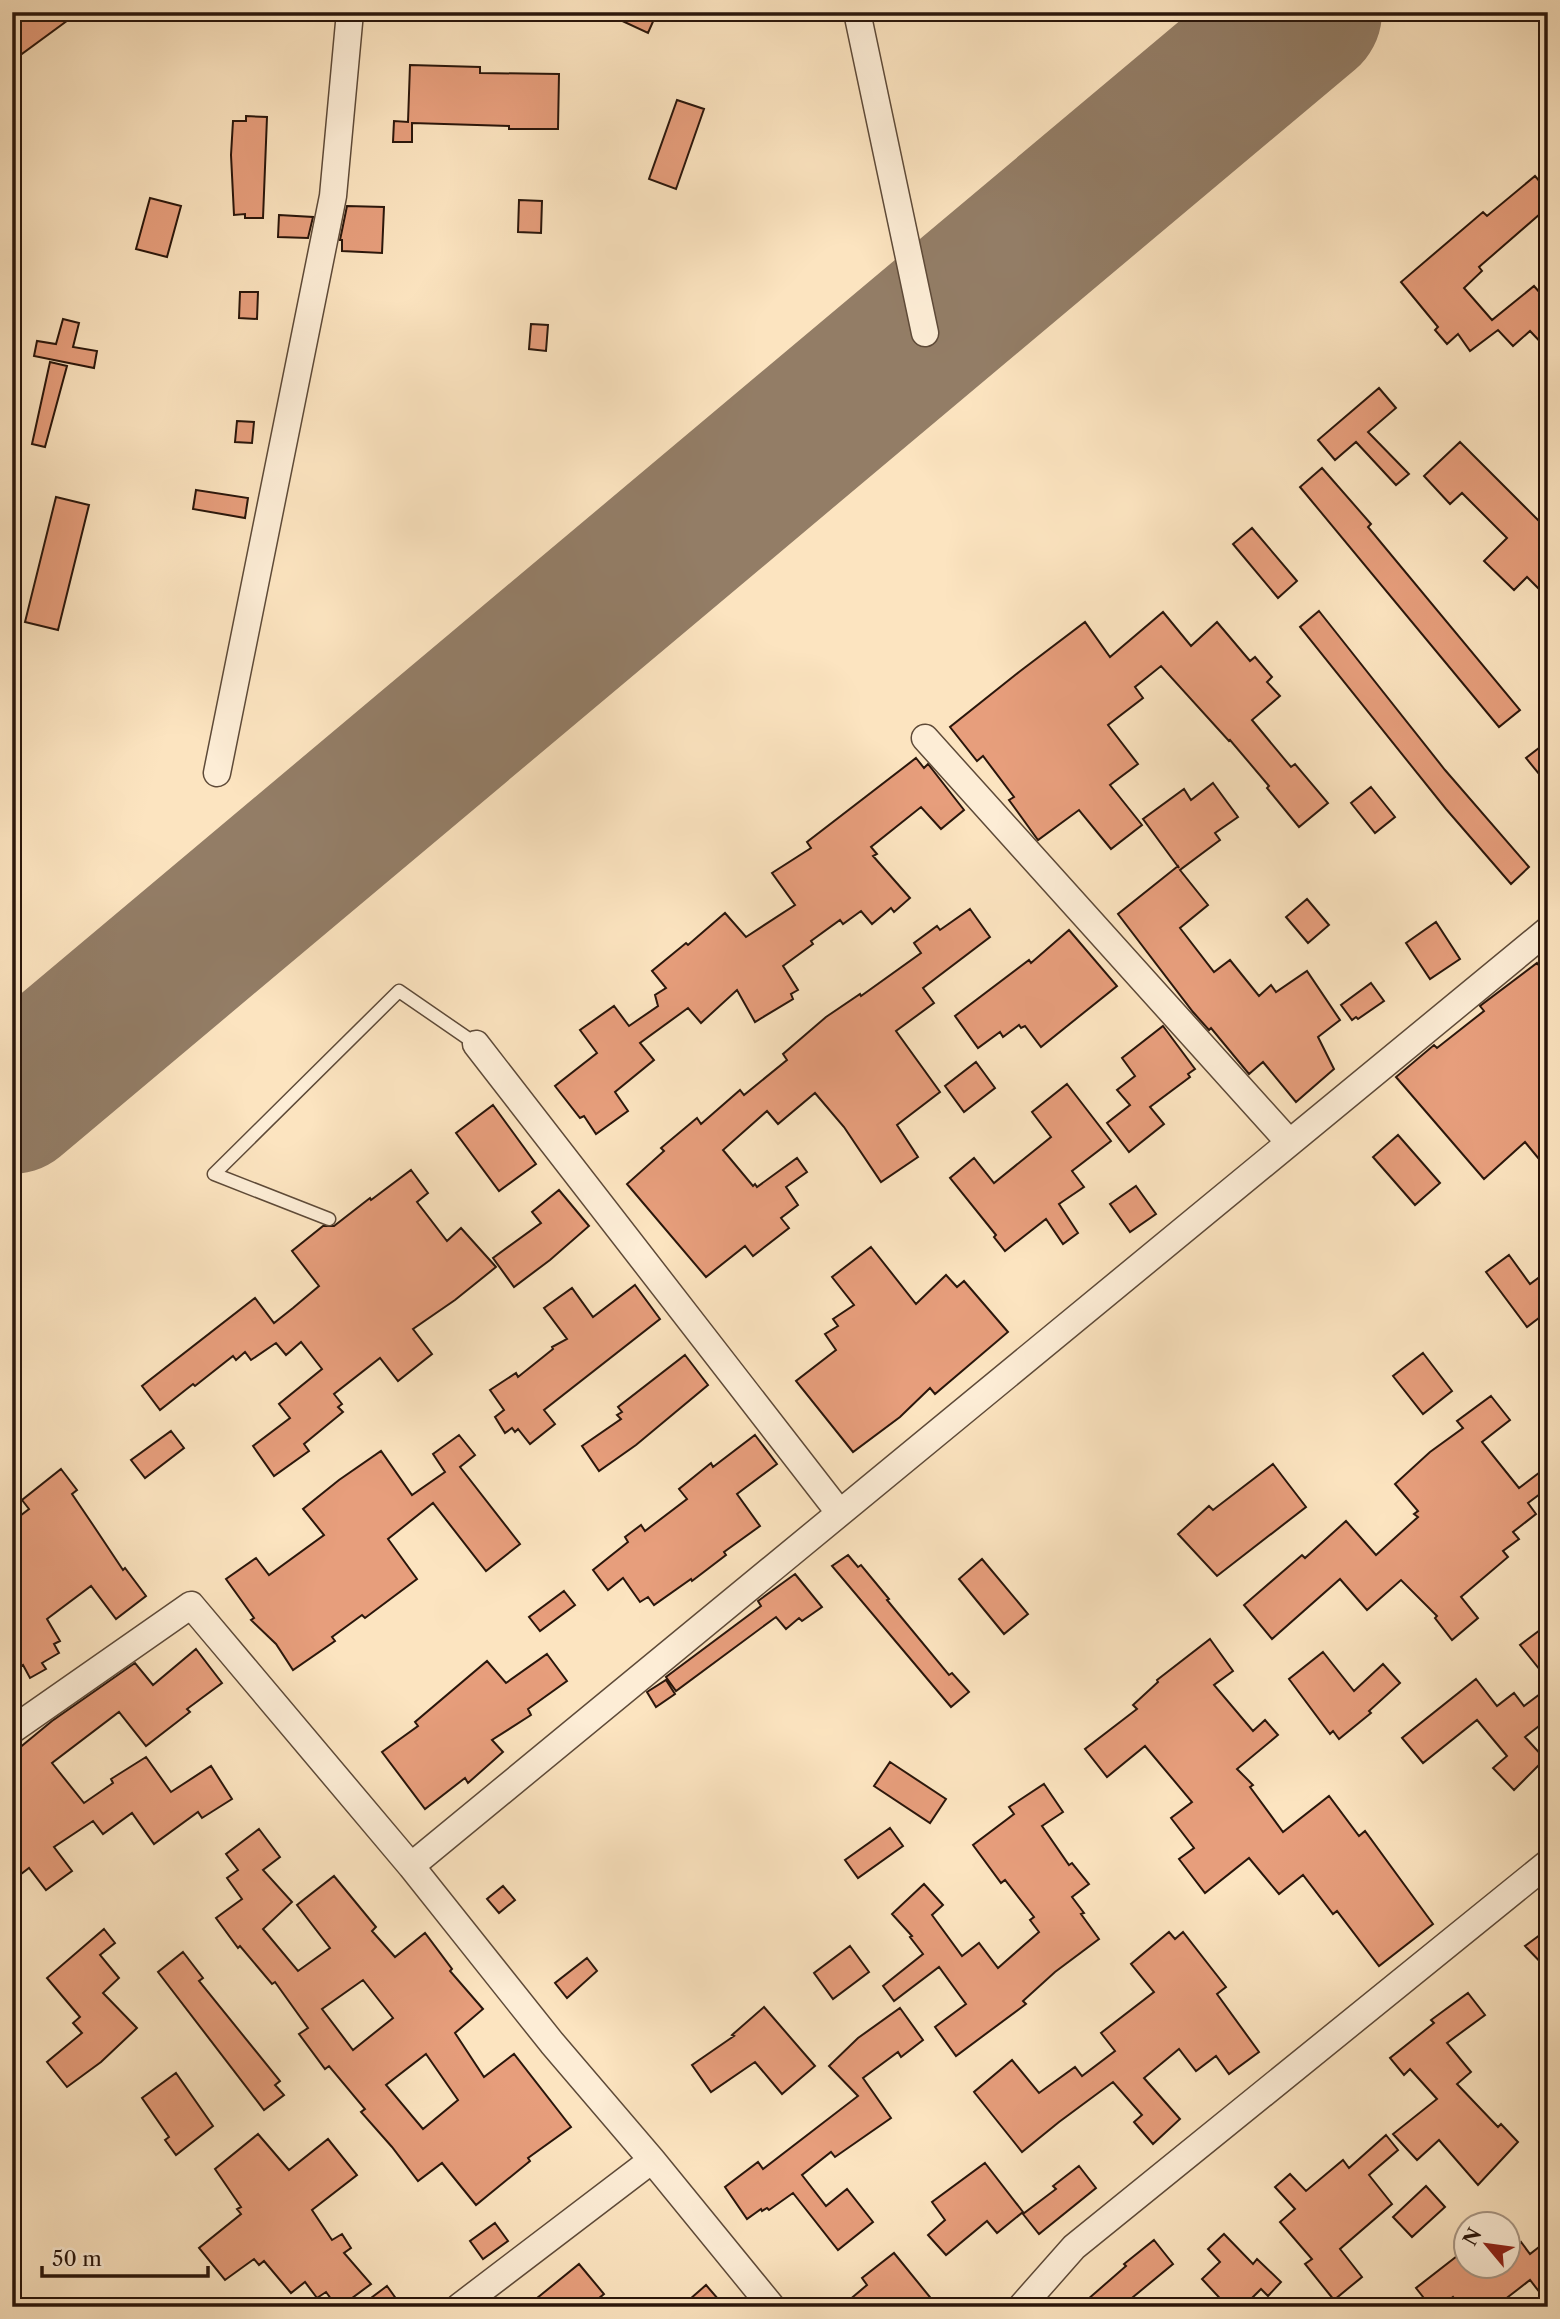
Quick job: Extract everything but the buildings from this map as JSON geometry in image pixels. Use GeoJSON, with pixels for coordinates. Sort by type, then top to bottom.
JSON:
{"type":"FeatureCollection","features":[{"type":"Feature","properties":{"kind":"street"},"geometry":{"type":"LineString","coordinates":[[217,773],[333,196],[350,12]]}},
{"type":"Feature","properties":{"kind":"street"},"geometry":{"type":"LineString","coordinates":[[857,12],[925,333]]}},
{"type":"Feature","properties":{"kind":"street"},"geometry":{"type":"LineString","coordinates":[[925,738],[1289,1142]]}},
{"type":"Feature","properties":{"kind":"street"},"geometry":{"type":"LineString","coordinates":[[411,1866],[1548,930]]}},
{"type":"Feature","properties":{"kind":"street"},"geometry":{"type":"LineString","coordinates":[[477,1044],[839,1512]]}},
{"type":"Feature","properties":{"kind":"street"},"geometry":{"type":"LineString","coordinates":[[12,1730],[191,1605],[411,1866],[552,2043],[772,2307]]}},
{"type":"Feature","properties":{"kind":"street"},"geometry":{"type":"LineString","coordinates":[[1021,2307],[1074,2247],[1548,1863]]}},
{"type":"Feature","properties":{"kind":"street"},"geometry":{"type":"LineString","coordinates":[[459,2307],[652,2160]]}},
{"type":"Feature","properties":{"kind":"lane"},"geometry":{"type":"LineString","coordinates":[[329,1219],[214,1174],[399,991],[477,1044]]}},
{"type":"Feature","properties":{"kind":"runway"},"geometry":{"type":"LineString","coordinates":[[12,1099],[1307,12]]}}]}
